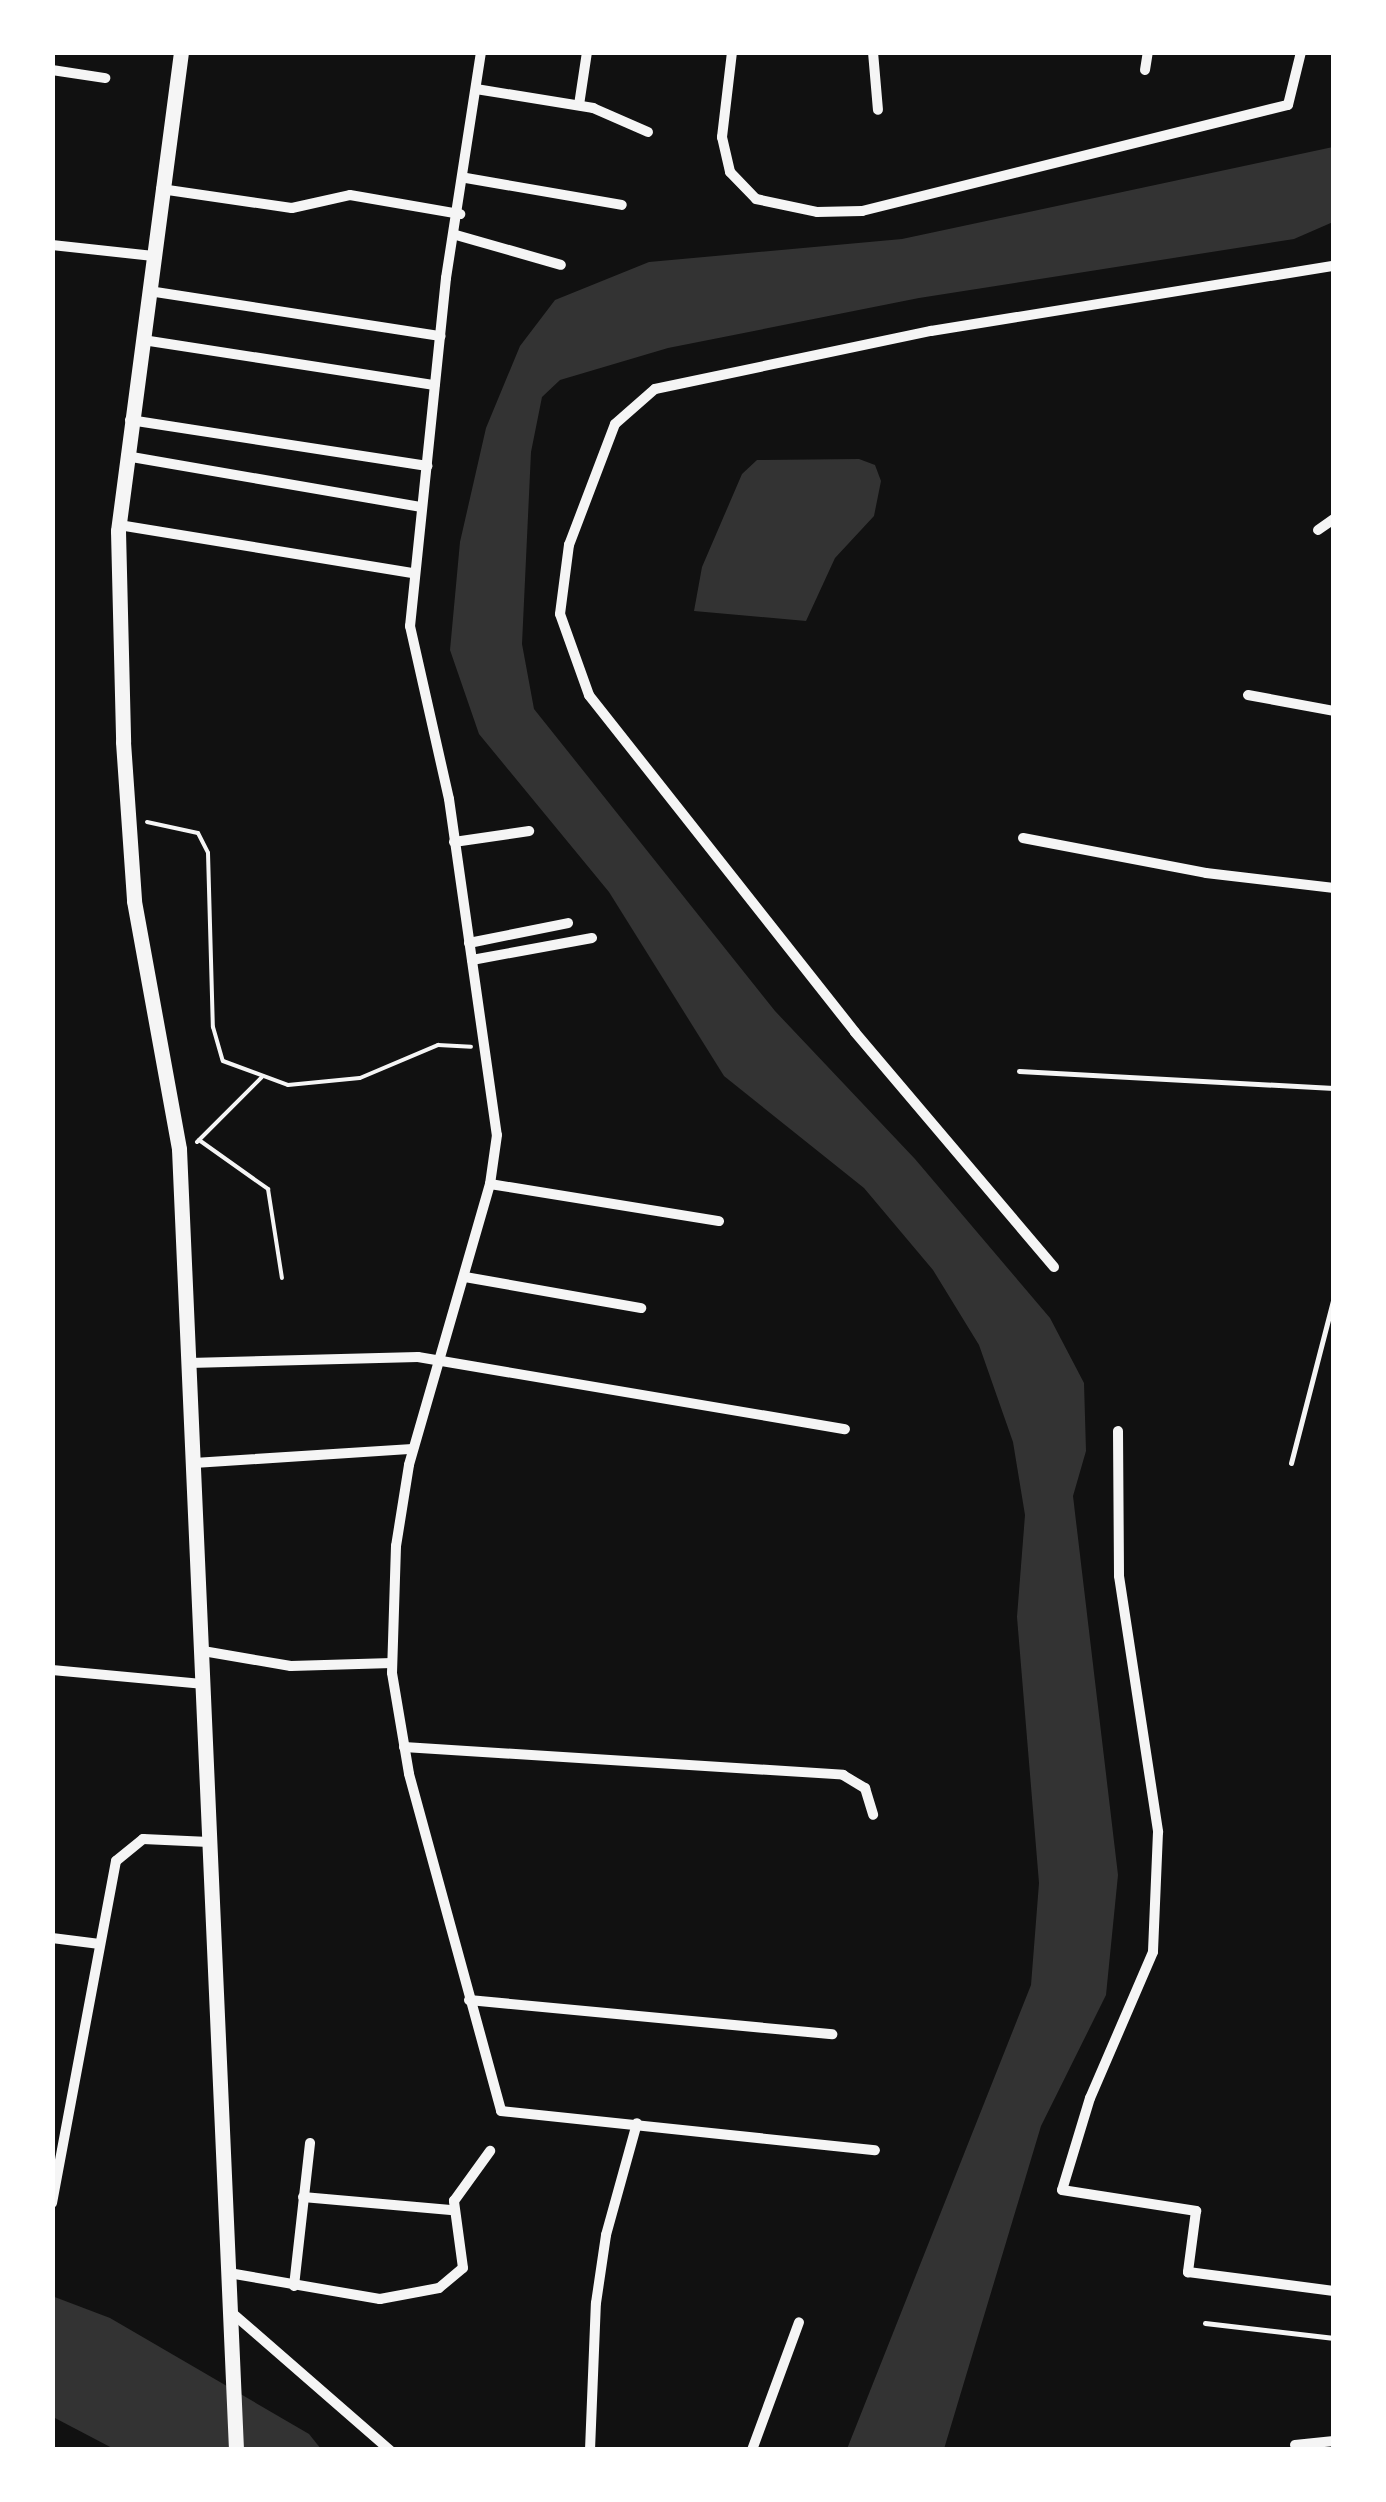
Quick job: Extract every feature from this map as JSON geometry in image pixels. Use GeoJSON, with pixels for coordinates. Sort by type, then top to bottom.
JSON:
{"type":"FeatureCollection","features":[{"type":"Feature","properties":{"kind":"main road"},"geometry":{"type":"LineString","coordinates":[[181,52],[119,525],[127,819],[143,953],[177,1128],[205,1684],[236,2450]]}},
{"type":"Feature","properties":{"kind":"street"},"geometry":{"type":"LineString","coordinates":[[480,52],[412,573],[418,681],[454,842],[497,1122],[490,1184],[413,1449],[396,1546],[392,1662],[404,1746],[469,2000],[502,2110],[876,2150]]}},
{"type":"Feature","properties":{"kind":"street"},"geometry":{"type":"LineString","coordinates":[[579,105],[588,52]]}},
{"type":"Feature","properties":{"kind":"street"},"geometry":{"type":"LineString","coordinates":[[732,52],[722,137],[730,172],[756,200],[818,212],[862,211],[1288,105],[1301,52]]}},
{"type":"Feature","properties":{"kind":"street"},"geometry":{"type":"LineString","coordinates":[[873,52],[878,110]]}},
{"type":"Feature","properties":{"kind":"street"},"geometry":{"type":"LineString","coordinates":[[1145,70],[1148,52]]}},
{"type":"Feature","properties":{"kind":"street"},"geometry":{"type":"LineString","coordinates":[[52,70],[105,78]]}},
{"type":"Feature","properties":{"kind":"street"},"geometry":{"type":"LineString","coordinates":[[476,89],[616,114],[648,132]]}},
{"type":"Feature","properties":{"kind":"street"},"geometry":{"type":"LineString","coordinates":[[466,178],[622,206]]}},
{"type":"Feature","properties":{"kind":"street"},"geometry":{"type":"LineString","coordinates":[[162,188],[292,208],[350,195],[460,214]]}},
{"type":"Feature","properties":{"kind":"street"},"geometry":{"type":"LineString","coordinates":[[456,235],[561,265]]}},
{"type":"Feature","properties":{"kind":"street"},"geometry":{"type":"LineString","coordinates":[[52,246],[153,256]]}},
{"type":"Feature","properties":{"kind":"street"},"geometry":{"type":"LineString","coordinates":[[1054,1267],[854,1032],[589,694],[560,614],[569,545],[615,424],[655,389],[931,330],[1334,266]]}},
{"type":"Feature","properties":{"kind":"street"},"geometry":{"type":"LineString","coordinates":[[149,291],[440,336]]}},
{"type":"Feature","properties":{"kind":"street"},"geometry":{"type":"LineString","coordinates":[[143,340],[435,384]]}},
{"type":"Feature","properties":{"kind":"street"},"geometry":{"type":"LineString","coordinates":[[130,420],[427,466]]}},
{"type":"Feature","properties":{"kind":"street"},"geometry":{"type":"LineString","coordinates":[[126,456],[422,507]]}},
{"type":"Feature","properties":{"kind":"street"},"geometry":{"type":"LineString","coordinates":[[1318,530],[1334,518]]}},
{"type":"Feature","properties":{"kind":"street"},"geometry":{"type":"LineString","coordinates":[[119,525],[412,573]]}},
{"type":"Feature","properties":{"kind":"street"},"geometry":{"type":"LineString","coordinates":[[1248,695],[1334,711]]}},
{"type":"Feature","properties":{"kind":"street"},"geometry":{"type":"LineString","coordinates":[[454,842],[530,831]]}},
{"type":"Feature","properties":{"kind":"street"},"geometry":{"type":"LineString","coordinates":[[1023,838],[1221,876],[1334,888]]}},
{"type":"Feature","properties":{"kind":"street"},"geometry":{"type":"LineString","coordinates":[[470,943],[568,923]]}},
{"type":"Feature","properties":{"kind":"street"},"geometry":{"type":"LineString","coordinates":[[472,960],[592,938]]}},
{"type":"Feature","properties":{"kind":"street"},"geometry":{"type":"LineString","coordinates":[[490,1184],[719,1221]]}},
{"type":"Feature","properties":{"kind":"street"},"geometry":{"type":"LineString","coordinates":[[465,1277],[641,1308]]}},
{"type":"Feature","properties":{"kind":"street"},"geometry":{"type":"LineString","coordinates":[[189,1363],[380,1354],[440,1360],[845,1429]]}},
{"type":"Feature","properties":{"kind":"street"},"geometry":{"type":"LineString","coordinates":[[1118,1431],[1119,1576],[1158,1832],[1153,1952],[1090,2098],[1062,2190],[1196,2211],[1188,2272],[1334,2290]]}},
{"type":"Feature","properties":{"kind":"street"},"geometry":{"type":"LineString","coordinates":[[194,1463],[413,1449]]}},
{"type":"Feature","properties":{"kind":"street"},"geometry":{"type":"LineString","coordinates":[[203,1651],[291,1666],[392,1662]]}},
{"type":"Feature","properties":{"kind":"street"},"geometry":{"type":"LineString","coordinates":[[52,1670],[205,1684]]}},
{"type":"Feature","properties":{"kind":"street"},"geometry":{"type":"LineString","coordinates":[[404,1746],[843,1775],[865,1788],[873,1815]]}},
{"type":"Feature","properties":{"kind":"street"},"geometry":{"type":"LineString","coordinates":[[52,2203],[100,1944],[122,1852],[143,1839],[209,1842]]}},
{"type":"Feature","properties":{"kind":"street"},"geometry":{"type":"LineString","coordinates":[[52,1938],[100,1944]]}},
{"type":"Feature","properties":{"kind":"street"},"geometry":{"type":"LineString","coordinates":[[469,2000],[832,2034]]}},
{"type":"Feature","properties":{"kind":"street"},"geometry":{"type":"LineString","coordinates":[[590,2450],[596,2302],[606,2235],[637,2124]]}},
{"type":"Feature","properties":{"kind":"street"},"geometry":{"type":"LineString","coordinates":[[294,2286],[310,2144]]}},
{"type":"Feature","properties":{"kind":"street"},"geometry":{"type":"LineString","coordinates":[[229,2274],[380,2299],[438,2288],[463,2268],[453,2210],[458,2192],[490,2152]]}},
{"type":"Feature","properties":{"kind":"street"},"geometry":{"type":"LineString","coordinates":[[304,2197],[453,2210]]}},
{"type":"Feature","properties":{"kind":"street"},"geometry":{"type":"LineString","coordinates":[[231,2312],[390,2450]]}},
{"type":"Feature","properties":{"kind":"street"},"geometry":{"type":"LineString","coordinates":[[752,2450],[799,2322]]}},
{"type":"Feature","properties":{"kind":"street"},"geometry":{"type":"LineString","coordinates":[[1295,2445],[1334,2441]]}},
{"type":"Feature","properties":{"kind":"lane"},"geometry":{"type":"LineString","coordinates":[[1019,1071],[1334,1088]]}},
{"type":"Feature","properties":{"kind":"lane"},"geometry":{"type":"LineString","coordinates":[[1291,1464],[1334,1297]]}},
{"type":"Feature","properties":{"kind":"lane"},"geometry":{"type":"LineString","coordinates":[[1205,2323],[1334,2338]]}},
{"type":"Feature","properties":{"kind":"path"},"geometry":{"type":"LineString","coordinates":[[127,819],[198,832],[210,876],[213,1027],[223,1060],[288,1086],[360,1078],[438,1045],[486,1048]]}},
{"type":"Feature","properties":{"kind":"path"},"geometry":{"type":"LineString","coordinates":[[261,1078],[199,1140],[268,1189],[282,1278]]}},
{"type":"Feature","properties":{"kind":"shaded area"},"geometry":{"type":"Polygon","coordinates":[[[1333,147],[1333,222],[1294,239],[919,298],[668,348],[560,380],[542,397],[531,452],[522,644],[534,709],[775,1011],[915,1159],[1050,1318],[1084,1383],[1086,1451],[1073,1496],[1118,1875],[1106,1995],[1041,2126],[944,2449],[847,2449],[1031,1985],[1039,1883],[1017,1617],[1025,1515],[1013,1442],[979,1345],[933,1270],[864,1188],[724,1076],[609,892],[479,734],[450,650],[460,542],[486,428],[520,346],[555,300],[649,262],[902,239],[1333,147]]]}},
{"type":"Feature","properties":{"kind":"shaded area"},"geometry":{"type":"Polygon","coordinates":[[[859,459],[875,465],[881,481],[874,516],[835,558],[806,621],[694,611],[702,567],[742,474],[757,460],[859,459]]]}},
{"type":"Feature","properties":{"kind":"shaded area"},"geometry":{"type":"Polygon","coordinates":[[[52,2296],[110,2318],[309,2434],[321,2449],[114,2449],[53,2417],[52,2296]]]}}]}
